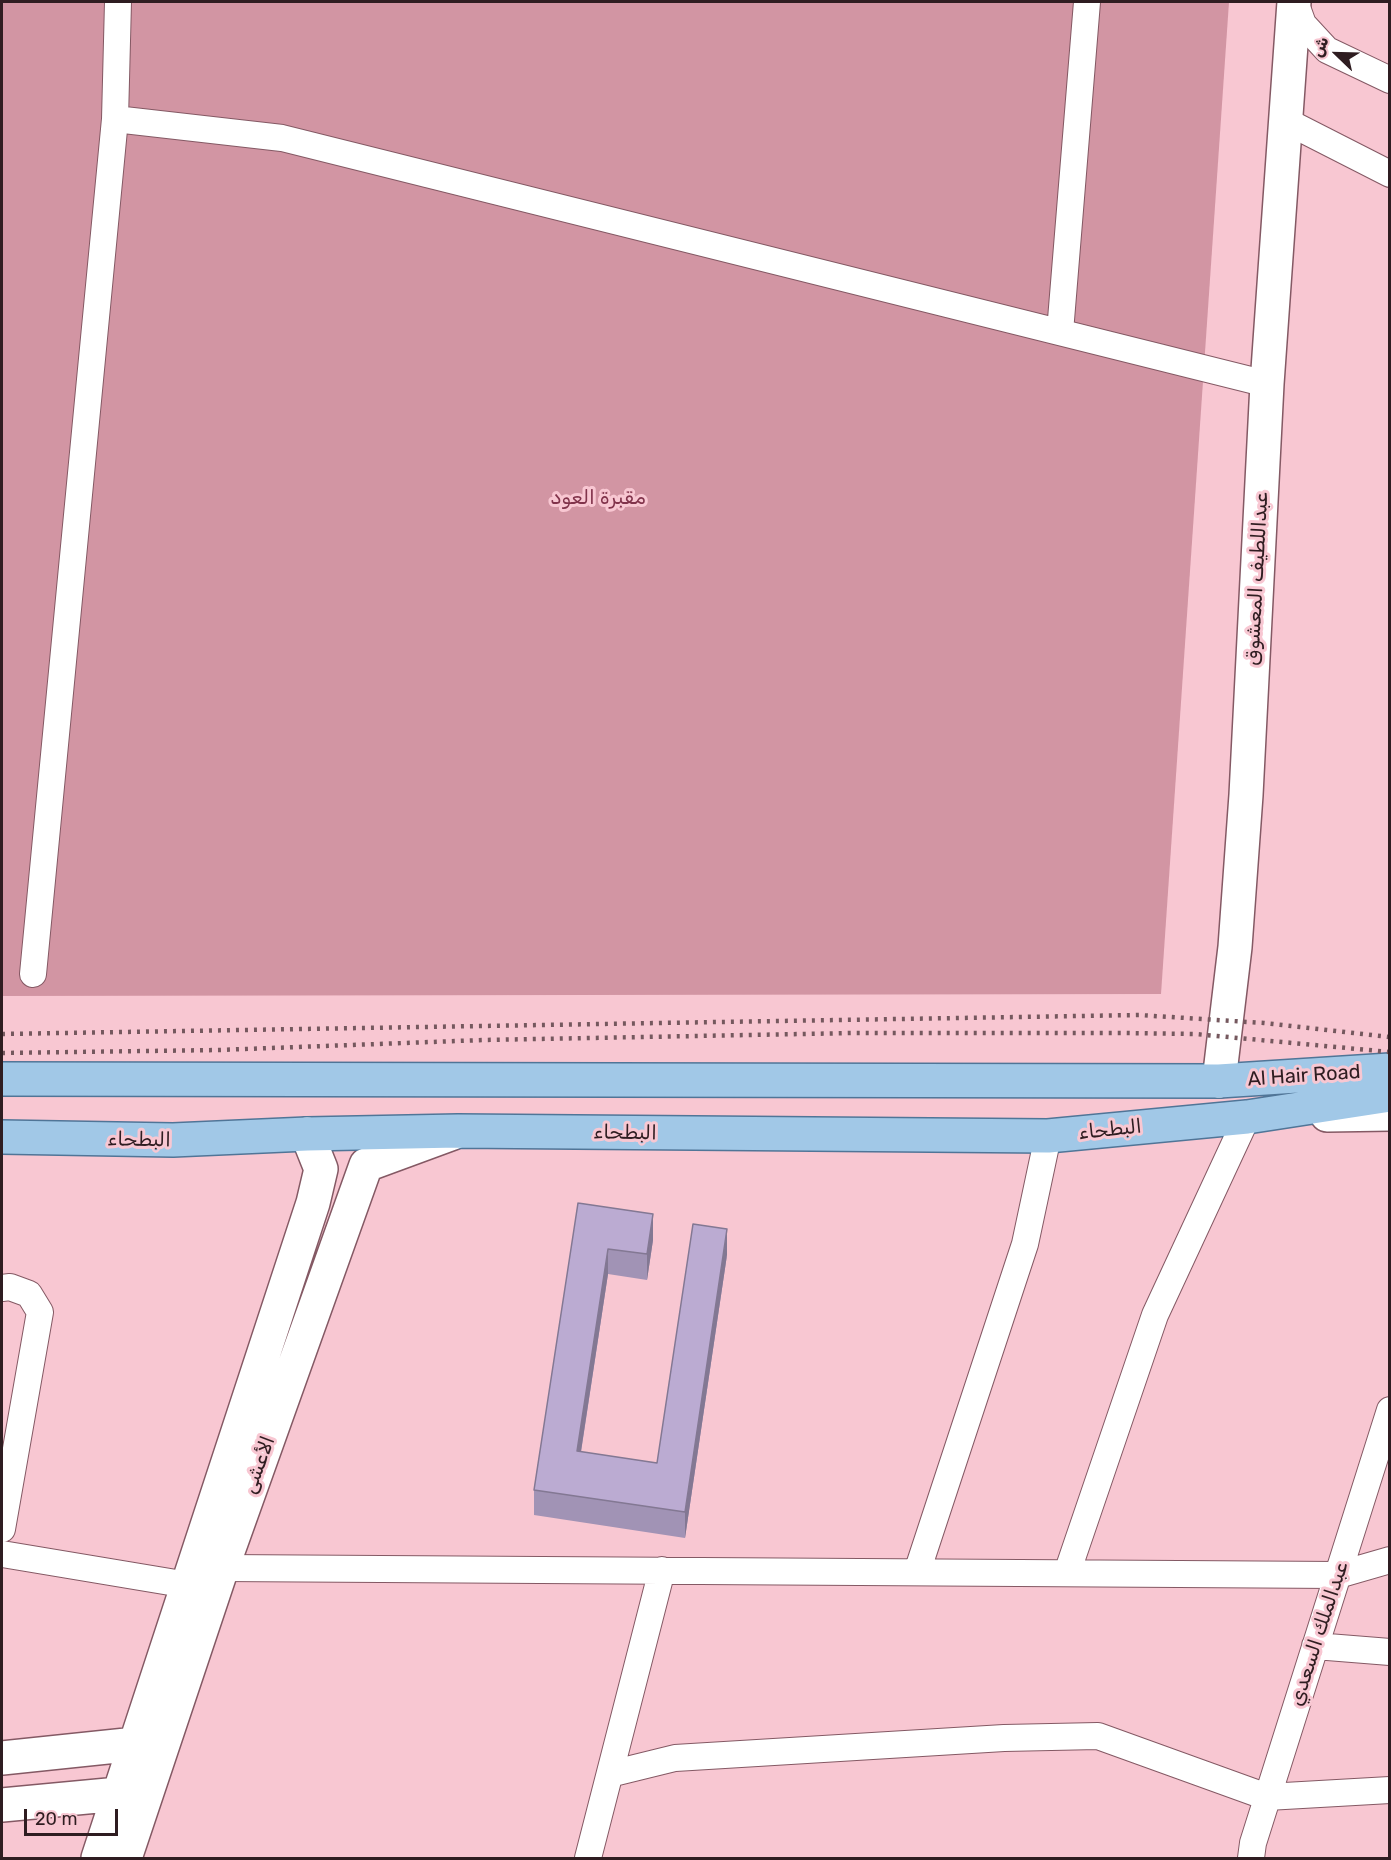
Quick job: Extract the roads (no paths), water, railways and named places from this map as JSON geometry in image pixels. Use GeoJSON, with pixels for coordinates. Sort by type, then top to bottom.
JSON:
{"type":"FeatureCollection","features":[{"type":"Feature","properties":{"kind":"main road","name":"Al Hair Road"},"geometry":{"type":"LineString","coordinates":[[1219,1081],[1389,1070]]}},
{"type":"Feature","properties":{"kind":"main road"},"geometry":{"type":"LineString","coordinates":[[2,1079],[1219,1081]]}},
{"type":"Feature","properties":{"kind":"main road","name":"البطحاء"},"geometry":{"type":"LineString","coordinates":[[2,1137],[173,1140],[458,1131],[1048,1136],[1247,1117],[1389,1095]]}},
{"type":"Feature","properties":{"kind":"street"},"geometry":{"type":"LineString","coordinates":[[33,974],[115,119],[118,2]]}},
{"type":"Feature","properties":{"kind":"street"},"geometry":{"type":"LineString","coordinates":[[1060,332],[1087,2]]}},
{"type":"Feature","properties":{"kind":"street"},"geometry":{"type":"LineString","coordinates":[[1294,2],[1303,24],[1326,50],[1389,80]]}},
{"type":"Feature","properties":{"kind":"street","name":"عبداللطيف المعشوق"},"geometry":{"type":"LineString","coordinates":[[1219,1081],[1235,946],[1246,795],[1267,384],[1294,2]]}},
{"type":"Feature","properties":{"kind":"street"},"geometry":{"type":"LineString","coordinates":[[1287,76],[1296,61],[1306,53],[1326,50]]}},
{"type":"Feature","properties":{"kind":"street"},"geometry":{"type":"LineString","coordinates":[[115,119],[282,138],[1267,384]]}},
{"type":"Feature","properties":{"kind":"street"},"geometry":{"type":"LineString","coordinates":[[1284,120],[1389,174]]}},
{"type":"Feature","properties":{"kind":"street","name":"البطحاء"},"geometry":{"type":"LineString","coordinates":[[1247,1117],[1389,1114]]}},
{"type":"Feature","properties":{"kind":"street"},"geometry":{"type":"LineString","coordinates":[[1067,1573],[1155,1315],[1247,1117]]}},
{"type":"Feature","properties":{"kind":"street","name":"الأعشى"},"geometry":{"type":"LineString","coordinates":[[98,1858],[134,1793],[151,1742],[222,1568],[366,1166],[458,1131]]}},
{"type":"Feature","properties":{"kind":"street","name":"الأعشى"},"geometry":{"type":"LineString","coordinates":[[151,1742],[188,1585],[313,1203],[321,1169],[307,1134]]}},
{"type":"Feature","properties":{"kind":"street"},"geometry":{"type":"LineString","coordinates":[[916,1572],[1025,1244],[1048,1136]]}},
{"type":"Feature","properties":{"kind":"street"},"geometry":{"type":"LineString","coordinates":[[2,1288],[10,1287],[29,1294],[40,1312],[2,1528]]}},
{"type":"Feature","properties":{"kind":"street","name":"عبدالملك السعدي"},"geometry":{"type":"LineString","coordinates":[[1251,1858],[1253,1843],[1267,1797],[1389,1410]]}},
{"type":"Feature","properties":{"kind":"street"},"geometry":{"type":"LineString","coordinates":[[2,1554],[188,1585]]}},
{"type":"Feature","properties":{"kind":"street"},"geometry":{"type":"LineString","coordinates":[[222,1568],[1338,1575],[1389,1560]]}},
{"type":"Feature","properties":{"kind":"street"},"geometry":{"type":"LineString","coordinates":[[588,1858],[662,1570]]}},
{"type":"Feature","properties":{"kind":"street"},"geometry":{"type":"LineString","coordinates":[[1315,1646],[1389,1652]]}},
{"type":"Feature","properties":{"kind":"street"},"geometry":{"type":"LineString","coordinates":[[610,1774],[675,1758],[1004,1738],[1098,1736],[1267,1797],[1389,1790]]}},
{"type":"Feature","properties":{"kind":"street"},"geometry":{"type":"LineString","coordinates":[[2,1758],[151,1742]]}},
{"type":"Feature","properties":{"kind":"street"},"geometry":{"type":"LineString","coordinates":[[2,1805],[134,1793]]}},
{"type":"Feature","properties":{"kind":"street","name":"الأعشى"},"geometry":{"type":"LineString","coordinates":[[125,1858],[134,1793]]}},
{"type":"Feature","properties":{"kind":"railway"},"geometry":{"type":"LineString","coordinates":[[2,1034],[1139,1015],[1264,1023],[1390,1037]]}},
{"type":"Feature","properties":{"kind":"railway"},"geometry":{"type":"LineString","coordinates":[[2,1053],[218,1050],[484,1040],[854,1033],[1195,1034],[1390,1052]]}},
{"type":"Feature","properties":{"kind":"park label","name":"مقبرة العود"},"geometry":{"type":"Point","coordinates":[598,498]}}]}
